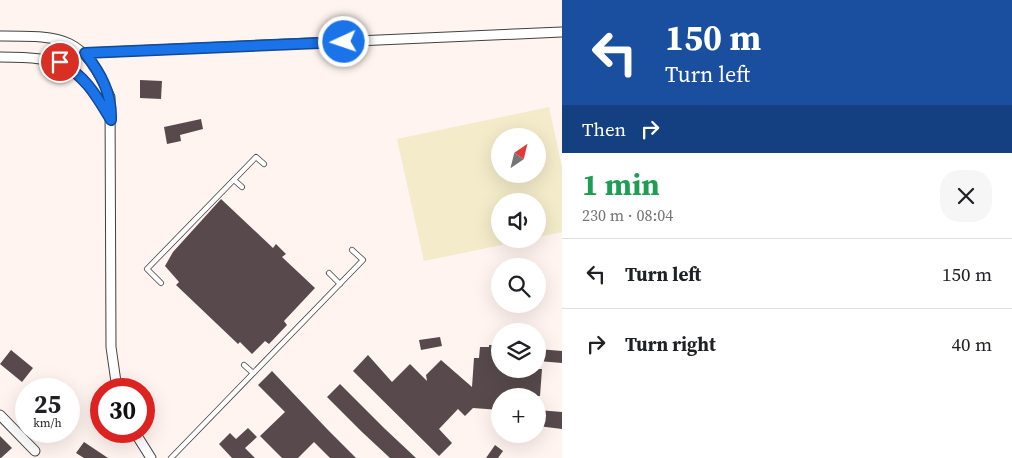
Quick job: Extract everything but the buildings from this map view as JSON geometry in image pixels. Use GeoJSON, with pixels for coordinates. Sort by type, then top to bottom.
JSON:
{"type":"FeatureCollection","features":[{"type":"Feature","properties":{"kind":"street"},"geometry":{"type":"LineString","coordinates":[[85,53],[562,32]]}},
{"type":"Feature","properties":{"kind":"street"},"geometry":{"type":"LineString","coordinates":[[0,36],[44,36],[62,40],[85,53],[99,72],[110,98],[111,347],[115,378]]}},
{"type":"Feature","properties":{"kind":"street"},"geometry":{"type":"LineString","coordinates":[[0,57],[27,57],[60,62],[76,71],[90,86],[111,120]]}},
{"type":"Feature","properties":{"kind":"street"},"geometry":{"type":"LineString","coordinates":[[0,415],[35,452]]}},
{"type":"Feature","properties":{"kind":"street"},"geometry":{"type":"LineString","coordinates":[[142,443],[151,458]]}},
{"type":"Feature","properties":{"kind":"lane"},"geometry":{"type":"LineString","coordinates":[[161,283],[147,269],[256,156],[264,164]]}},
{"type":"Feature","properties":{"kind":"lane"},"geometry":{"type":"LineString","coordinates":[[234,180],[242,187]]}},
{"type":"Feature","properties":{"kind":"lane"},"geometry":{"type":"LineString","coordinates":[[171,458],[363,260],[352,250]]}},
{"type":"Feature","properties":{"kind":"lane"},"geometry":{"type":"LineString","coordinates":[[329,273],[340,284]]}},
{"type":"Feature","properties":{"kind":"lane"},"geometry":{"type":"LineString","coordinates":[[244,365],[253,373]]}},
{"type":"Feature","properties":{"kind":"shaded area"},"geometry":{"type":"Polygon","coordinates":[[[549,107],[562,167],[562,232],[546,235],[546,193],[491,193],[491,247],[424,261],[397,139],[549,107]]]}},
{"type":"Feature","properties":{"kind":"route"},"geometry":{"type":"LineString","coordinates":[[60,62],[76,71],[90,86],[111,120],[110,98],[99,72],[85,53],[344,42]]}}]}
